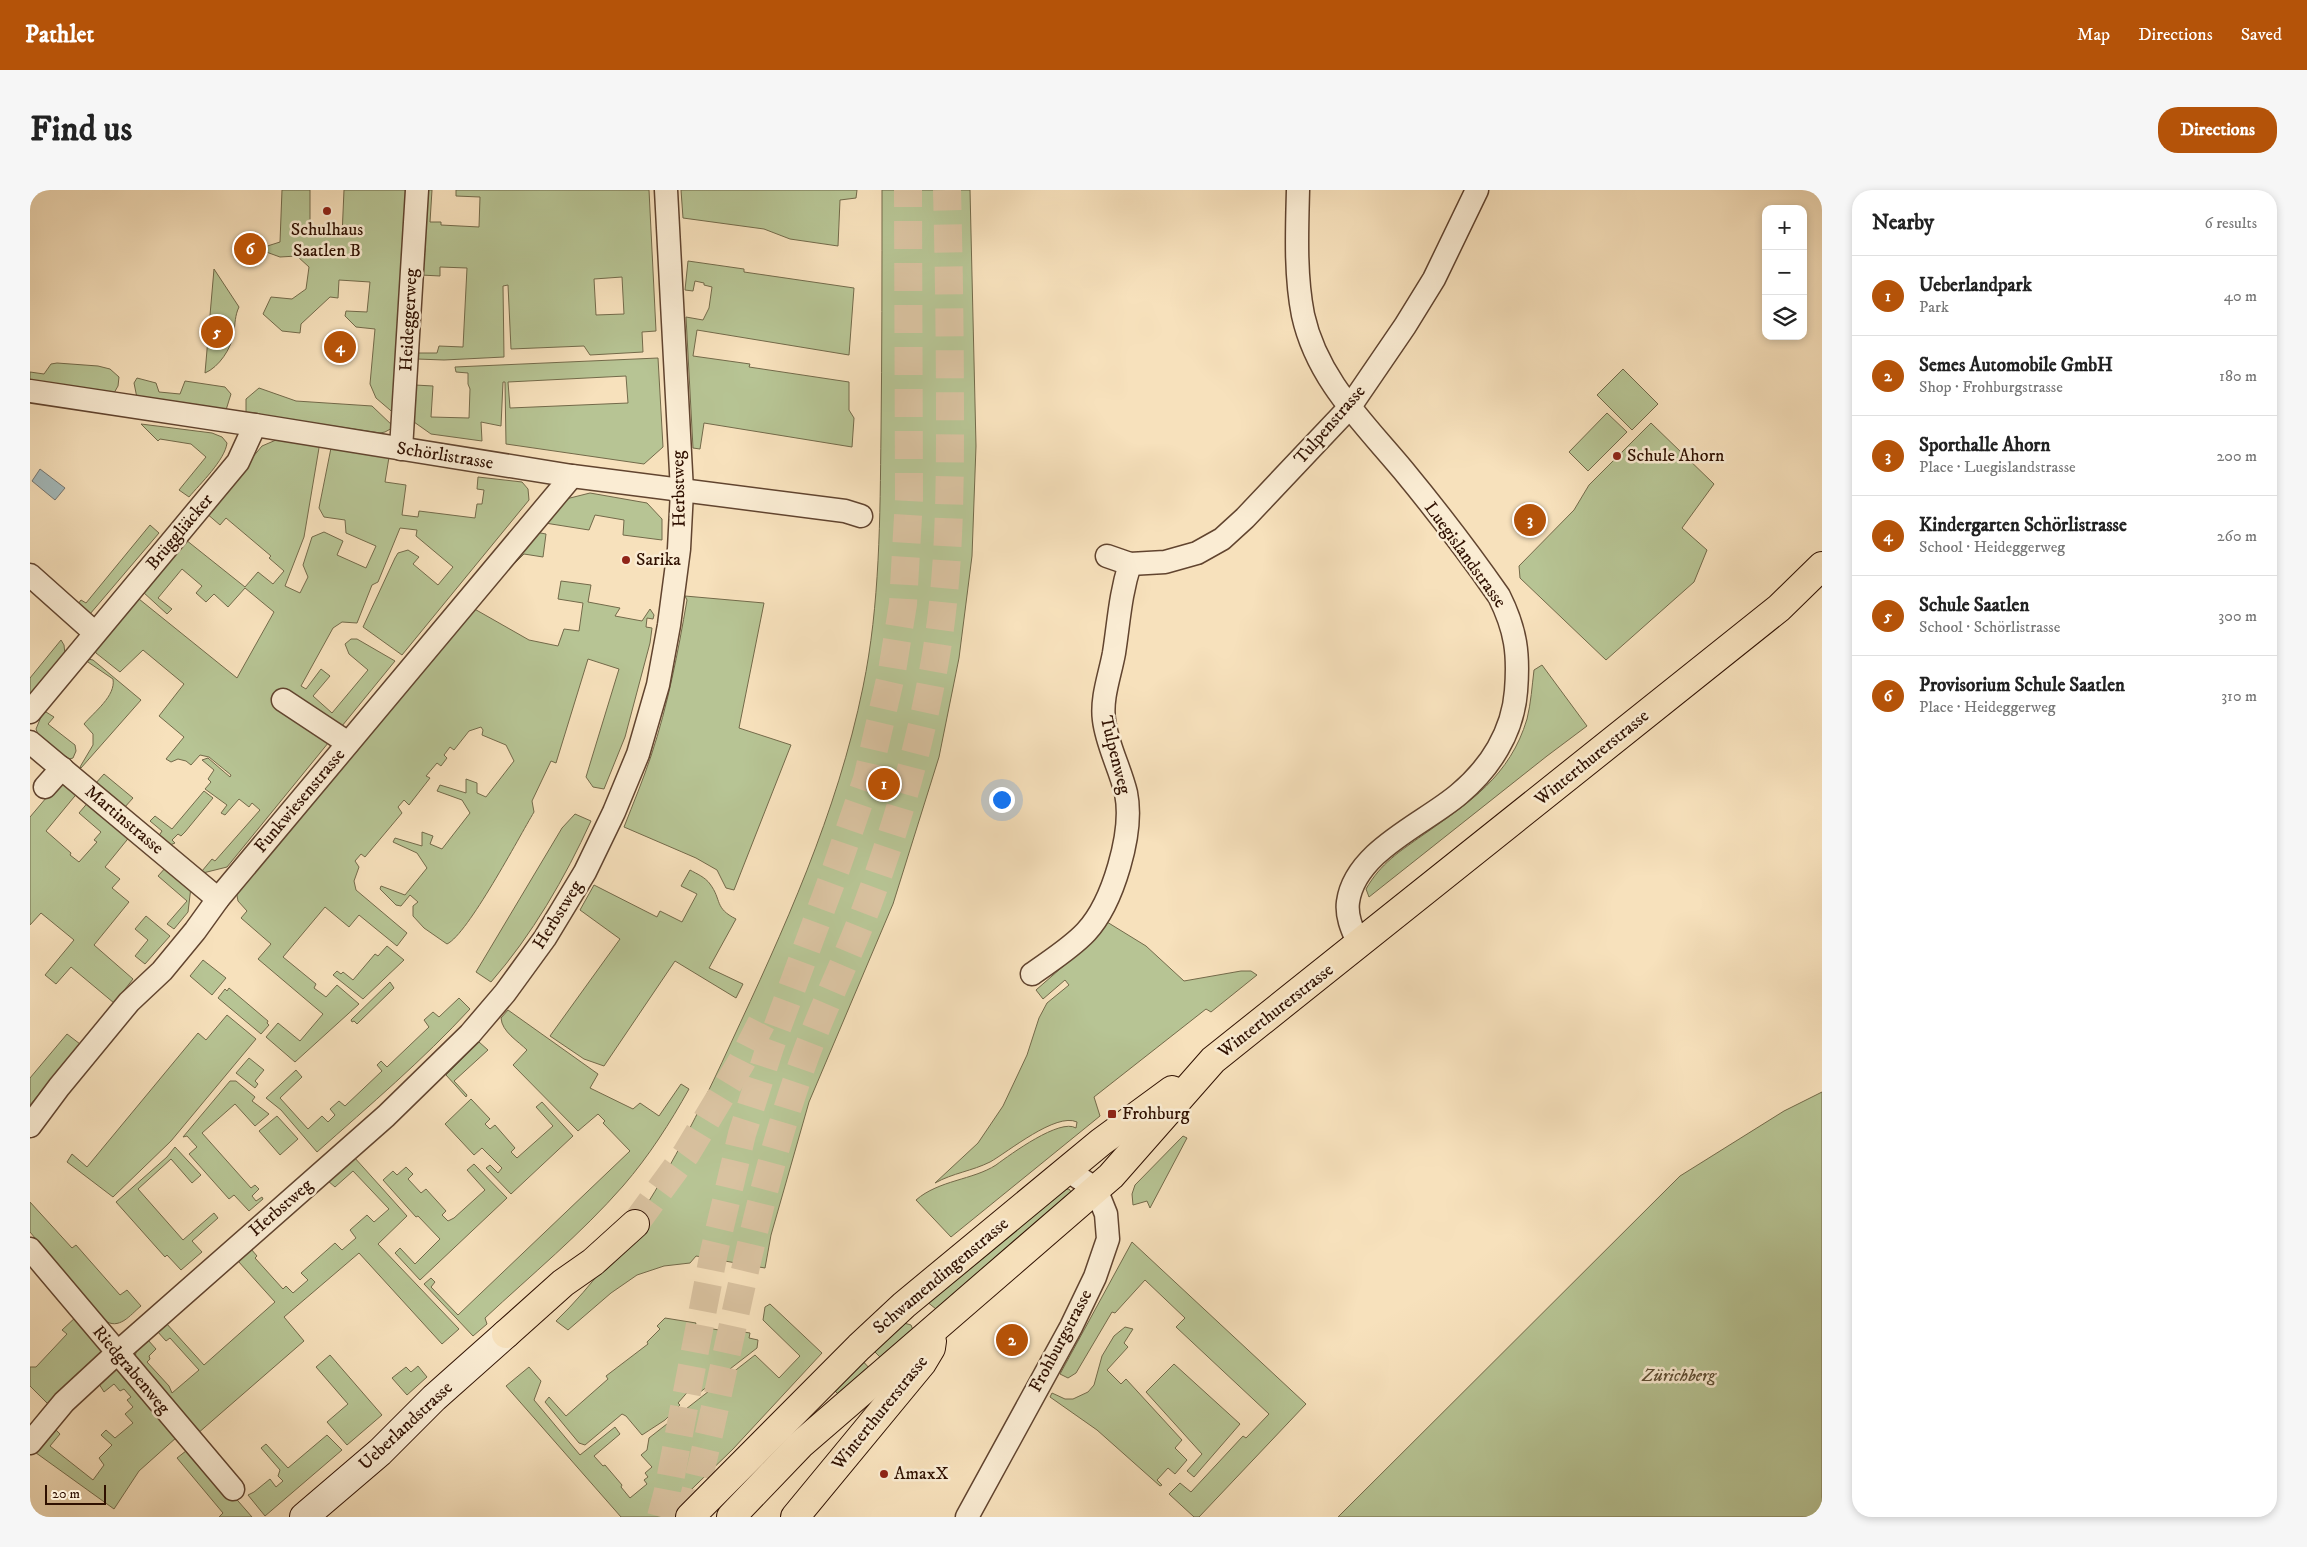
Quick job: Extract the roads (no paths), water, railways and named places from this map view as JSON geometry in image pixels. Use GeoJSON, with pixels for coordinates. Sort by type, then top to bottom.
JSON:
{"type":"FeatureCollection","features":[{"type":"Feature","properties":{"kind":"main road","name":"Winterthurerstrasse"},"geometry":{"type":"LineString","coordinates":[[795,1517],[922,1363],[931,1348],[932,1332],[1111,1176],[1213,1060],[1779,608],[1822,566]]}},
{"type":"Feature","properties":{"kind":"main road","name":"Schwamendingenstrasse"},"geometry":{"type":"LineString","coordinates":[[690,1517],[859,1346],[904,1305],[1130,1120],[1213,1060]]}},
{"type":"Feature","properties":{"kind":"main road"},"geometry":{"type":"LineString","coordinates":[[506,1334],[562,1283],[592,1262],[635,1224]]}},
{"type":"Feature","properties":{"kind":"main road"},"geometry":{"type":"LineString","coordinates":[[731,1517],[800,1444],[932,1332],[922,1317],[904,1305]]}},
{"type":"Feature","properties":{"kind":"street","name":"Heideggerweg"},"geometry":{"type":"LineString","coordinates":[[401,449],[417,190]]}},
{"type":"Feature","properties":{"kind":"street","name":"Herbstweg"},"geometry":{"type":"LineString","coordinates":[[30,1443],[64,1402],[386,1116],[470,1034],[505,993],[545,938],[585,872],[614,812],[638,754],[658,685],[669,624],[679,548],[682,491],[666,190]]}},
{"type":"Feature","properties":{"kind":"street","name":"Luegislandstrasse"},"geometry":{"type":"LineString","coordinates":[[1298,190],[1300,282],[1304,316],[1314,347],[1328,379],[1349,408],[1408,477],[1499,596],[1510,619],[1516,641],[1518,665],[1515,701],[1509,725],[1492,760],[1476,779],[1458,795],[1385,846],[1365,866],[1351,890],[1348,903],[1349,920],[1359,945]]}},
{"type":"Feature","properties":{"kind":"street","name":"Tulpenstrasse"},"geometry":{"type":"LineString","coordinates":[[1106,556],[1130,564],[1165,562],[1197,553],[1222,539],[1251,512],[1349,408],[1434,279],[1477,190]]}},
{"type":"Feature","properties":{"kind":"street","name":"Schörlistrasse"},"geometry":{"type":"LineString","coordinates":[[30,391],[572,476],[845,511],[861,516]]}},
{"type":"Feature","properties":{"kind":"street","name":"Brüggliäcker"},"geometry":{"type":"LineString","coordinates":[[30,712],[238,462],[256,425]]}},
{"type":"Feature","properties":{"kind":"street","name":"Funkwiesenstrasse"},"geometry":{"type":"LineString","coordinates":[[30,1126],[59,1087],[129,1002],[162,971],[195,932],[218,899],[572,476]]}},
{"type":"Feature","properties":{"kind":"street","name":"Tulpenweg"},"geometry":{"type":"LineString","coordinates":[[1032,974],[1086,932],[1100,912],[1112,887],[1123,850],[1126,796],[1106,732],[1104,707],[1114,653],[1120,594],[1130,564]]}},
{"type":"Feature","properties":{"kind":"street"},"geometry":{"type":"LineString","coordinates":[[30,575],[95,633]]}},
{"type":"Feature","properties":{"kind":"street"},"geometry":{"type":"LineString","coordinates":[[283,700],[348,743]]}},
{"type":"Feature","properties":{"kind":"street","name":"Martinstrasse"},"geometry":{"type":"LineString","coordinates":[[30,742],[218,899]]}},
{"type":"Feature","properties":{"kind":"street"},"geometry":{"type":"LineString","coordinates":[[45,787],[62,768]]}},
{"type":"Feature","properties":{"kind":"street"},"geometry":{"type":"LineString","coordinates":[[1067,1170],[1096,1189]]}},
{"type":"Feature","properties":{"kind":"street","name":"Frohburgstrasse"},"geometry":{"type":"LineString","coordinates":[[967,1517],[1071,1327],[1103,1257],[1108,1239],[1106,1214],[1096,1189]]}},
{"type":"Feature","properties":{"kind":"street","name":"Riedgrabenweg"},"geometry":{"type":"LineString","coordinates":[[30,1249],[233,1489]]}},
{"type":"Feature","properties":{"kind":"street","name":"Ueberlandstrasse"},"geometry":{"type":"LineString","coordinates":[[304,1517],[380,1452],[434,1398],[506,1334]]}},
{"type":"Feature","properties":{"kind":"water"},"geometry":{"type":"Polygon","coordinates":[[[40,469],[65,488],[55,500],[32,481],[40,469]]]}},
{"type":"Feature","properties":{"kind":"tunnel"},"geometry":{"type":"LineString","coordinates":[[661,1517],[668,1491],[714,1252],[742,1134],[770,1047],[867,779],[892,671],[903,604],[909,499],[908,190]]}},
{"type":"Feature","properties":{"kind":"tunnel"},"geometry":{"type":"LineString","coordinates":[[689,1517],[754,1233],[784,1120],[809,1045],[879,874],[900,809],[926,710],[942,615],[947,560],[950,450],[947,190]]}},
{"type":"Feature","properties":{"kind":"tunnel"},"geometry":{"type":"LineString","coordinates":[[635,1224],[686,1154],[742,1061],[767,1012]]}},
{"type":"Feature","properties":{"kind":"place","name":"Schulhaus Saatlen B"},"geometry":{"type":"Point","coordinates":[327,211]}},
{"type":"Feature","properties":{"kind":"place","name":"Provisorium Schule Saatlen"},"geometry":{"type":"Point","coordinates":[250,249]}},
{"type":"Feature","properties":{"kind":"place","name":"Schule Saatlen"},"geometry":{"type":"Point","coordinates":[217,332]}},
{"type":"Feature","properties":{"kind":"place","name":"Kindergarten Schörlistrasse"},"geometry":{"type":"Point","coordinates":[340,347]}},
{"type":"Feature","properties":{"kind":"place","name":"Schule Ahorn"},"geometry":{"type":"Point","coordinates":[1617,456]}},
{"type":"Feature","properties":{"kind":"place","name":"Sporthalle Ahorn"},"geometry":{"type":"Point","coordinates":[1530,520]}},
{"type":"Feature","properties":{"kind":"place","name":"Sarika"},"geometry":{"type":"Point","coordinates":[626,560]}},
{"type":"Feature","properties":{"kind":"place","name":"Ueberlandpark"},"geometry":{"type":"Point","coordinates":[884,784]}},
{"type":"Feature","properties":{"kind":"place","name":"Frohburg"},"geometry":{"type":"Point","coordinates":[1112,1114]}},
{"type":"Feature","properties":{"kind":"place","name":"Semes Automobile GmbH"},"geometry":{"type":"Point","coordinates":[1012,1340]}},
{"type":"Feature","properties":{"kind":"place","name":"AmaxX"},"geometry":{"type":"Point","coordinates":[884,1474]}},
{"type":"Feature","properties":{"kind":"park label","name":"Zürichberg"},"geometry":{"type":"Point","coordinates":[1679,1376]}}]}
